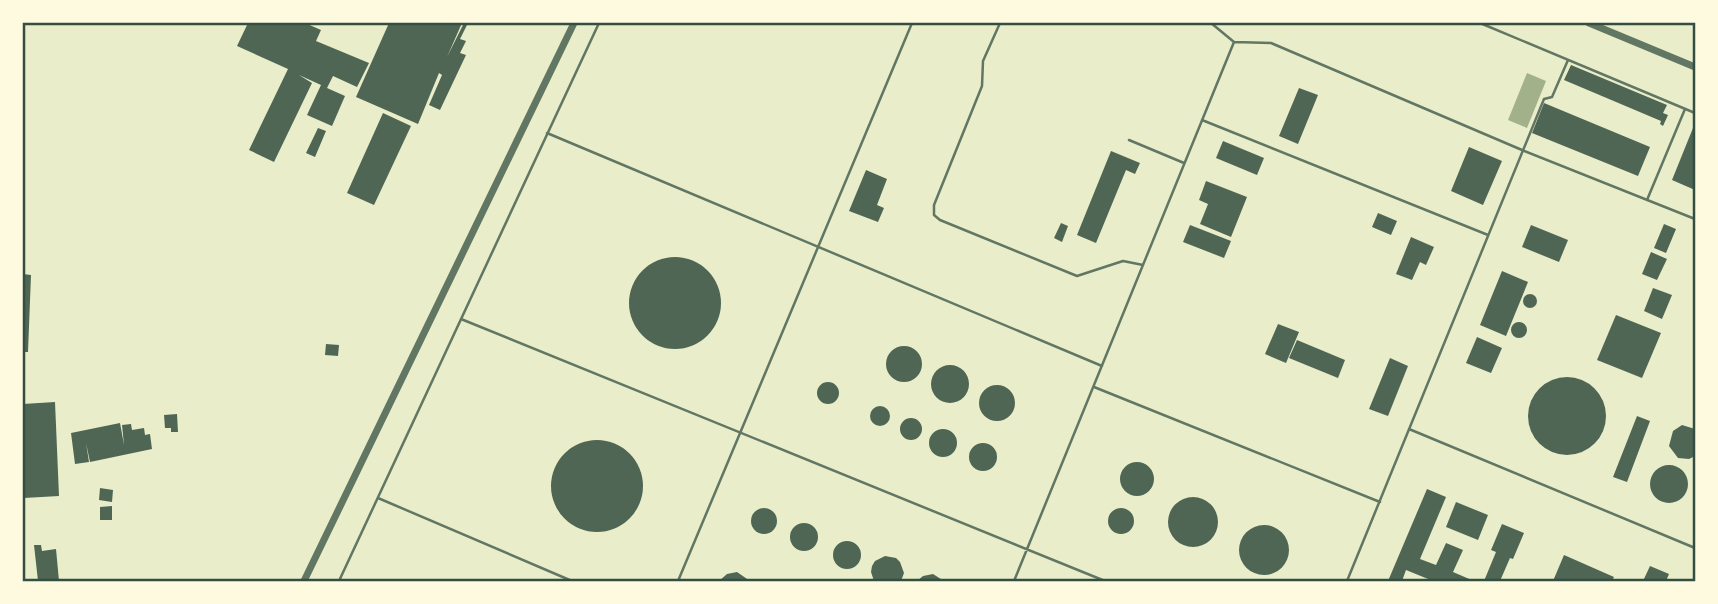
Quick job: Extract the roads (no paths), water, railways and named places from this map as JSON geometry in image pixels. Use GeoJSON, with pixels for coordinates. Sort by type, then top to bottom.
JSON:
{"type":"FeatureCollection","features":[{"type":"Feature","properties":{"kind":"street"},"geometry":{"type":"LineString","coordinates":[[304,581],[574,23]]}},
{"type":"Feature","properties":{"kind":"street"},"geometry":{"type":"LineString","coordinates":[[1589,23],[1695,67]]}},
{"type":"Feature","properties":{"kind":"lane"},"geometry":{"type":"LineString","coordinates":[[339,581],[599,23]]}},
{"type":"Feature","properties":{"kind":"lane"},"geometry":{"type":"LineString","coordinates":[[678,581],[912,23]]}},
{"type":"Feature","properties":{"kind":"lane"},"geometry":{"type":"LineString","coordinates":[[1000,23],[983,61],[982,86],[934,205],[934,215],[940,220],[1077,276],[1123,261],[1143,265]]}},
{"type":"Feature","properties":{"kind":"lane"},"geometry":{"type":"LineString","coordinates":[[1211,23],[1234,42],[1271,43],[1522,150],[1695,219]]}},
{"type":"Feature","properties":{"kind":"lane"},"geometry":{"type":"LineString","coordinates":[[1480,23],[1695,113]]}},
{"type":"Feature","properties":{"kind":"lane"},"geometry":{"type":"LineString","coordinates":[[1014,581],[1234,42]]}},
{"type":"Feature","properties":{"kind":"lane"},"geometry":{"type":"LineString","coordinates":[[1347,581],[1522,150],[1544,99],[1552,97],[1568,60]]}},
{"type":"Feature","properties":{"kind":"lane"},"geometry":{"type":"LineString","coordinates":[[1647,200],[1686,109]]}},
{"type":"Feature","properties":{"kind":"lane"},"geometry":{"type":"LineString","coordinates":[[1202,120],[1488,234]]}},
{"type":"Feature","properties":{"kind":"lane"},"geometry":{"type":"LineString","coordinates":[[547,133],[1102,366]]}},
{"type":"Feature","properties":{"kind":"lane"},"geometry":{"type":"LineString","coordinates":[[1129,141],[1185,163]]}},
{"type":"Feature","properties":{"kind":"lane"},"geometry":{"type":"LineString","coordinates":[[461,319],[1105,581]]}},
{"type":"Feature","properties":{"kind":"lane"},"geometry":{"type":"LineString","coordinates":[[1093,387],[1380,502]]}},
{"type":"Feature","properties":{"kind":"lane"},"geometry":{"type":"LineString","coordinates":[[1409,429],[1695,548]]}},
{"type":"Feature","properties":{"kind":"lane"},"geometry":{"type":"LineString","coordinates":[[378,498],[572,581]]}}]}
